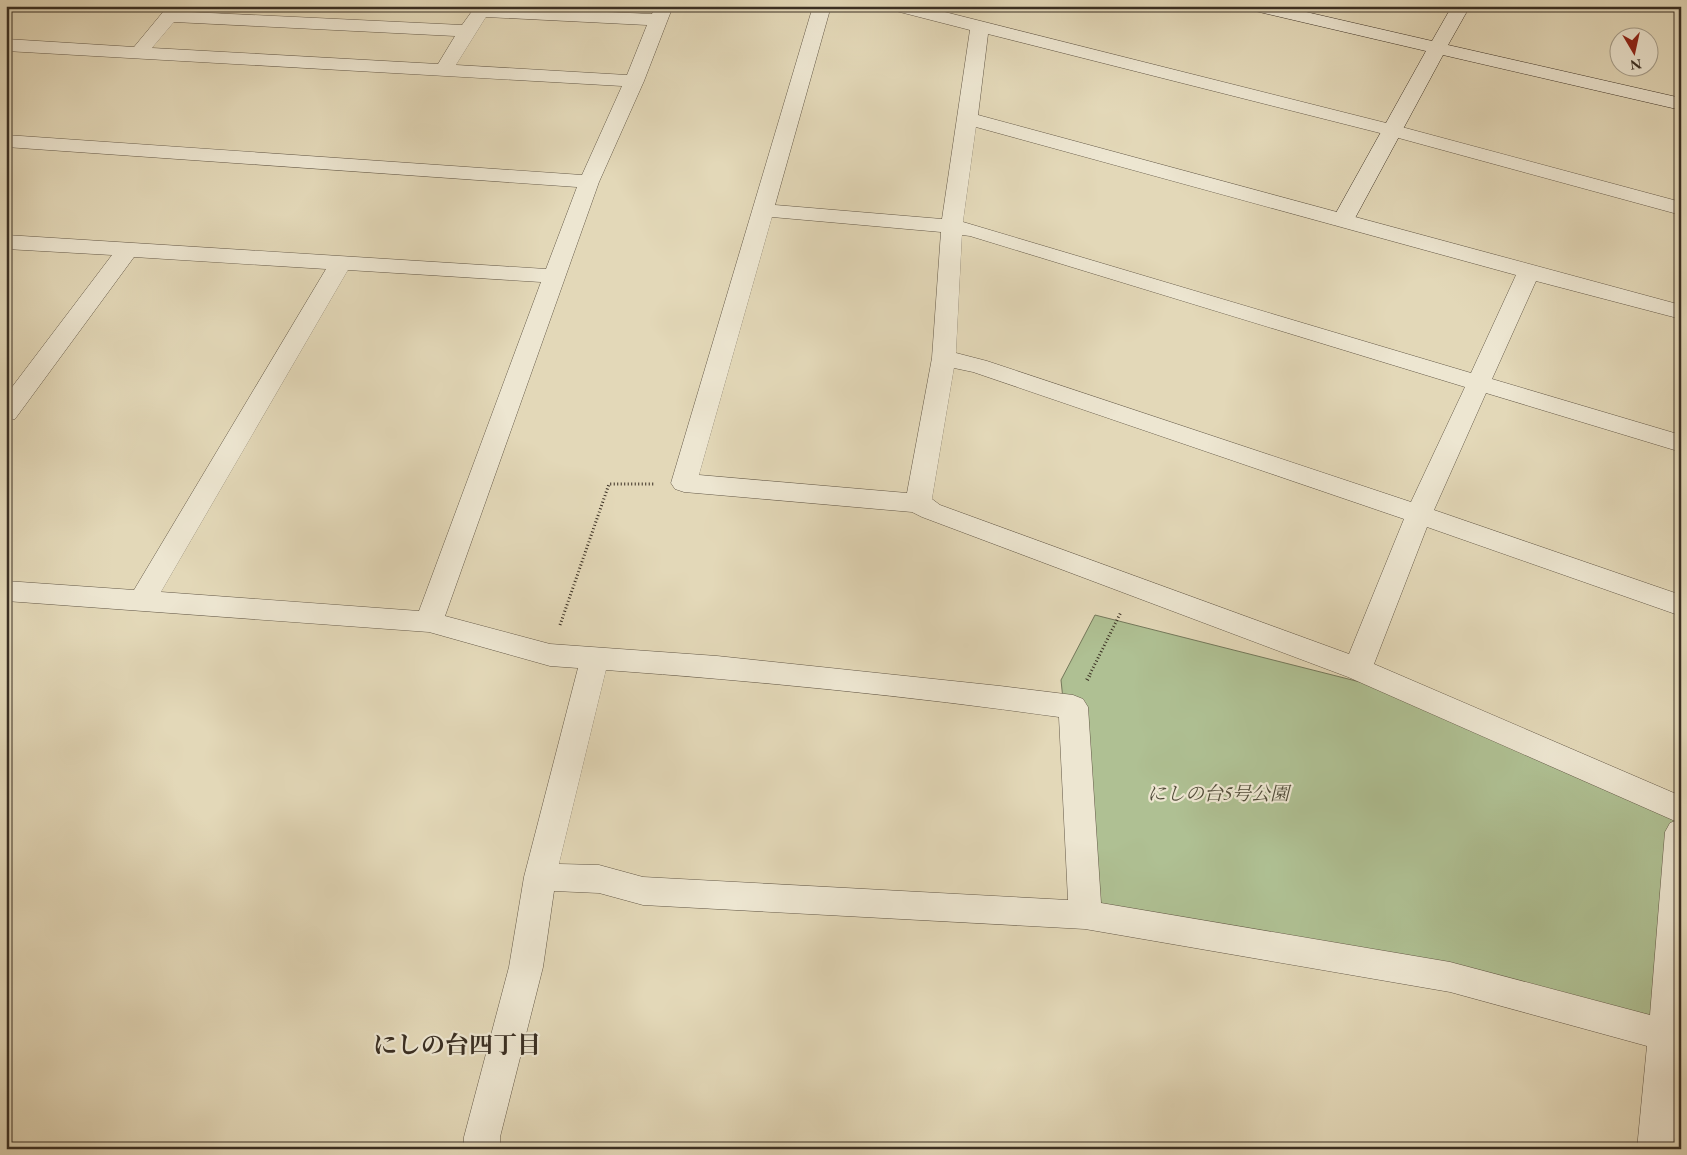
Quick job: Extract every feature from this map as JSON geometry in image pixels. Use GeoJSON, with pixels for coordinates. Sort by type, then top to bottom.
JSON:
{"type":"FeatureCollection","features":[{"type":"Feature","properties":{"kind":"street"},"geometry":{"type":"LineString","coordinates":[[822,6],[684,483],[918,503],[931,510],[1358,670],[1681,810]]}},
{"type":"Feature","properties":{"kind":"street"},"geometry":{"type":"LineString","coordinates":[[898,6],[1391,130],[1681,209]]}},
{"type":"Feature","properties":{"kind":"street"},"geometry":{"type":"LineString","coordinates":[[1255,6],[1290,10],[1436,49],[1681,104]]}},
{"type":"Feature","properties":{"kind":"street"},"geometry":{"type":"LineString","coordinates":[[1344,220],[1391,130],[1461,6]]}},
{"type":"Feature","properties":{"kind":"street"},"geometry":{"type":"LineString","coordinates":[[1673,6],[1681,8]]}},
{"type":"Feature","properties":{"kind":"street"},"geometry":{"type":"LineString","coordinates":[[429,622],[589,182],[634,81],[661,13],[481,11],[466,31],[444,69]]}},
{"type":"Feature","properties":{"kind":"street"},"geometry":{"type":"LineString","coordinates":[[138,52],[169,16],[466,31]]}},
{"type":"Feature","properties":{"kind":"street"},"geometry":{"type":"LineString","coordinates":[[918,503],[944,358],[952,226],[980,27]]}},
{"type":"Feature","properties":{"kind":"street"},"geometry":{"type":"LineString","coordinates":[[6,45],[634,81]]}},
{"type":"Feature","properties":{"kind":"street"},"geometry":{"type":"LineString","coordinates":[[967,118],[1681,312]]}},
{"type":"Feature","properties":{"kind":"street"},"geometry":{"type":"LineString","coordinates":[[6,141],[589,182]]}},
{"type":"Feature","properties":{"kind":"street"},"geometry":{"type":"LineString","coordinates":[[764,210],[952,226],[1681,444]]}},
{"type":"Feature","properties":{"kind":"street"},"geometry":{"type":"LineString","coordinates":[[6,242],[554,276]]}},
{"type":"Feature","properties":{"kind":"street"},"geometry":{"type":"LineString","coordinates":[[6,413],[128,249]]}},
{"type":"Feature","properties":{"kind":"street"},"geometry":{"type":"LineString","coordinates":[[142,600],[341,262]]}},
{"type":"Feature","properties":{"kind":"street"},"geometry":{"type":"LineString","coordinates":[[1358,670],[1419,514],[1529,272]]}},
{"type":"Feature","properties":{"kind":"street"},"geometry":{"type":"LineString","coordinates":[[944,358],[979,366],[1419,514],[1681,606]]}},
{"type":"Feature","properties":{"kind":"street"},"geometry":{"type":"LineString","coordinates":[[6,591],[429,622],[550,655],[595,656],[727,668],[1000,697],[1073,707],[1085,915]]}},
{"type":"Feature","properties":{"kind":"street"},"geometry":{"type":"LineString","coordinates":[[482,1149],[482,1137],[526,967],[540,876],[595,656]]}},
{"type":"Feature","properties":{"kind":"street"},"geometry":{"type":"LineString","coordinates":[[1655,1149],[1673,1037],[1681,832]]}},
{"type":"Feature","properties":{"kind":"street"},"geometry":{"type":"LineString","coordinates":[[540,876],[600,879],[644,891],[1085,915],[1450,976],[1673,1037]]}},
{"type":"Feature","properties":{"kind":"path"},"geometry":{"type":"LineString","coordinates":[[550,655],[609,484],[684,483]]}},
{"type":"Feature","properties":{"kind":"path"},"geometry":{"type":"LineString","coordinates":[[1073,707],[1134,585]]}},
{"type":"Feature","properties":{"kind":"green space","name":"にしの台5号公園"},"geometry":{"type":"Polygon","coordinates":[[[1095,615],[1368,684],[1681,810],[1666,1034],[1085,915],[1061,680],[1095,615]]]}},
{"type":"Feature","properties":{"kind":"district","name":"にしの台四丁目"},"geometry":{"type":"Point","coordinates":[457,1044]}}]}
